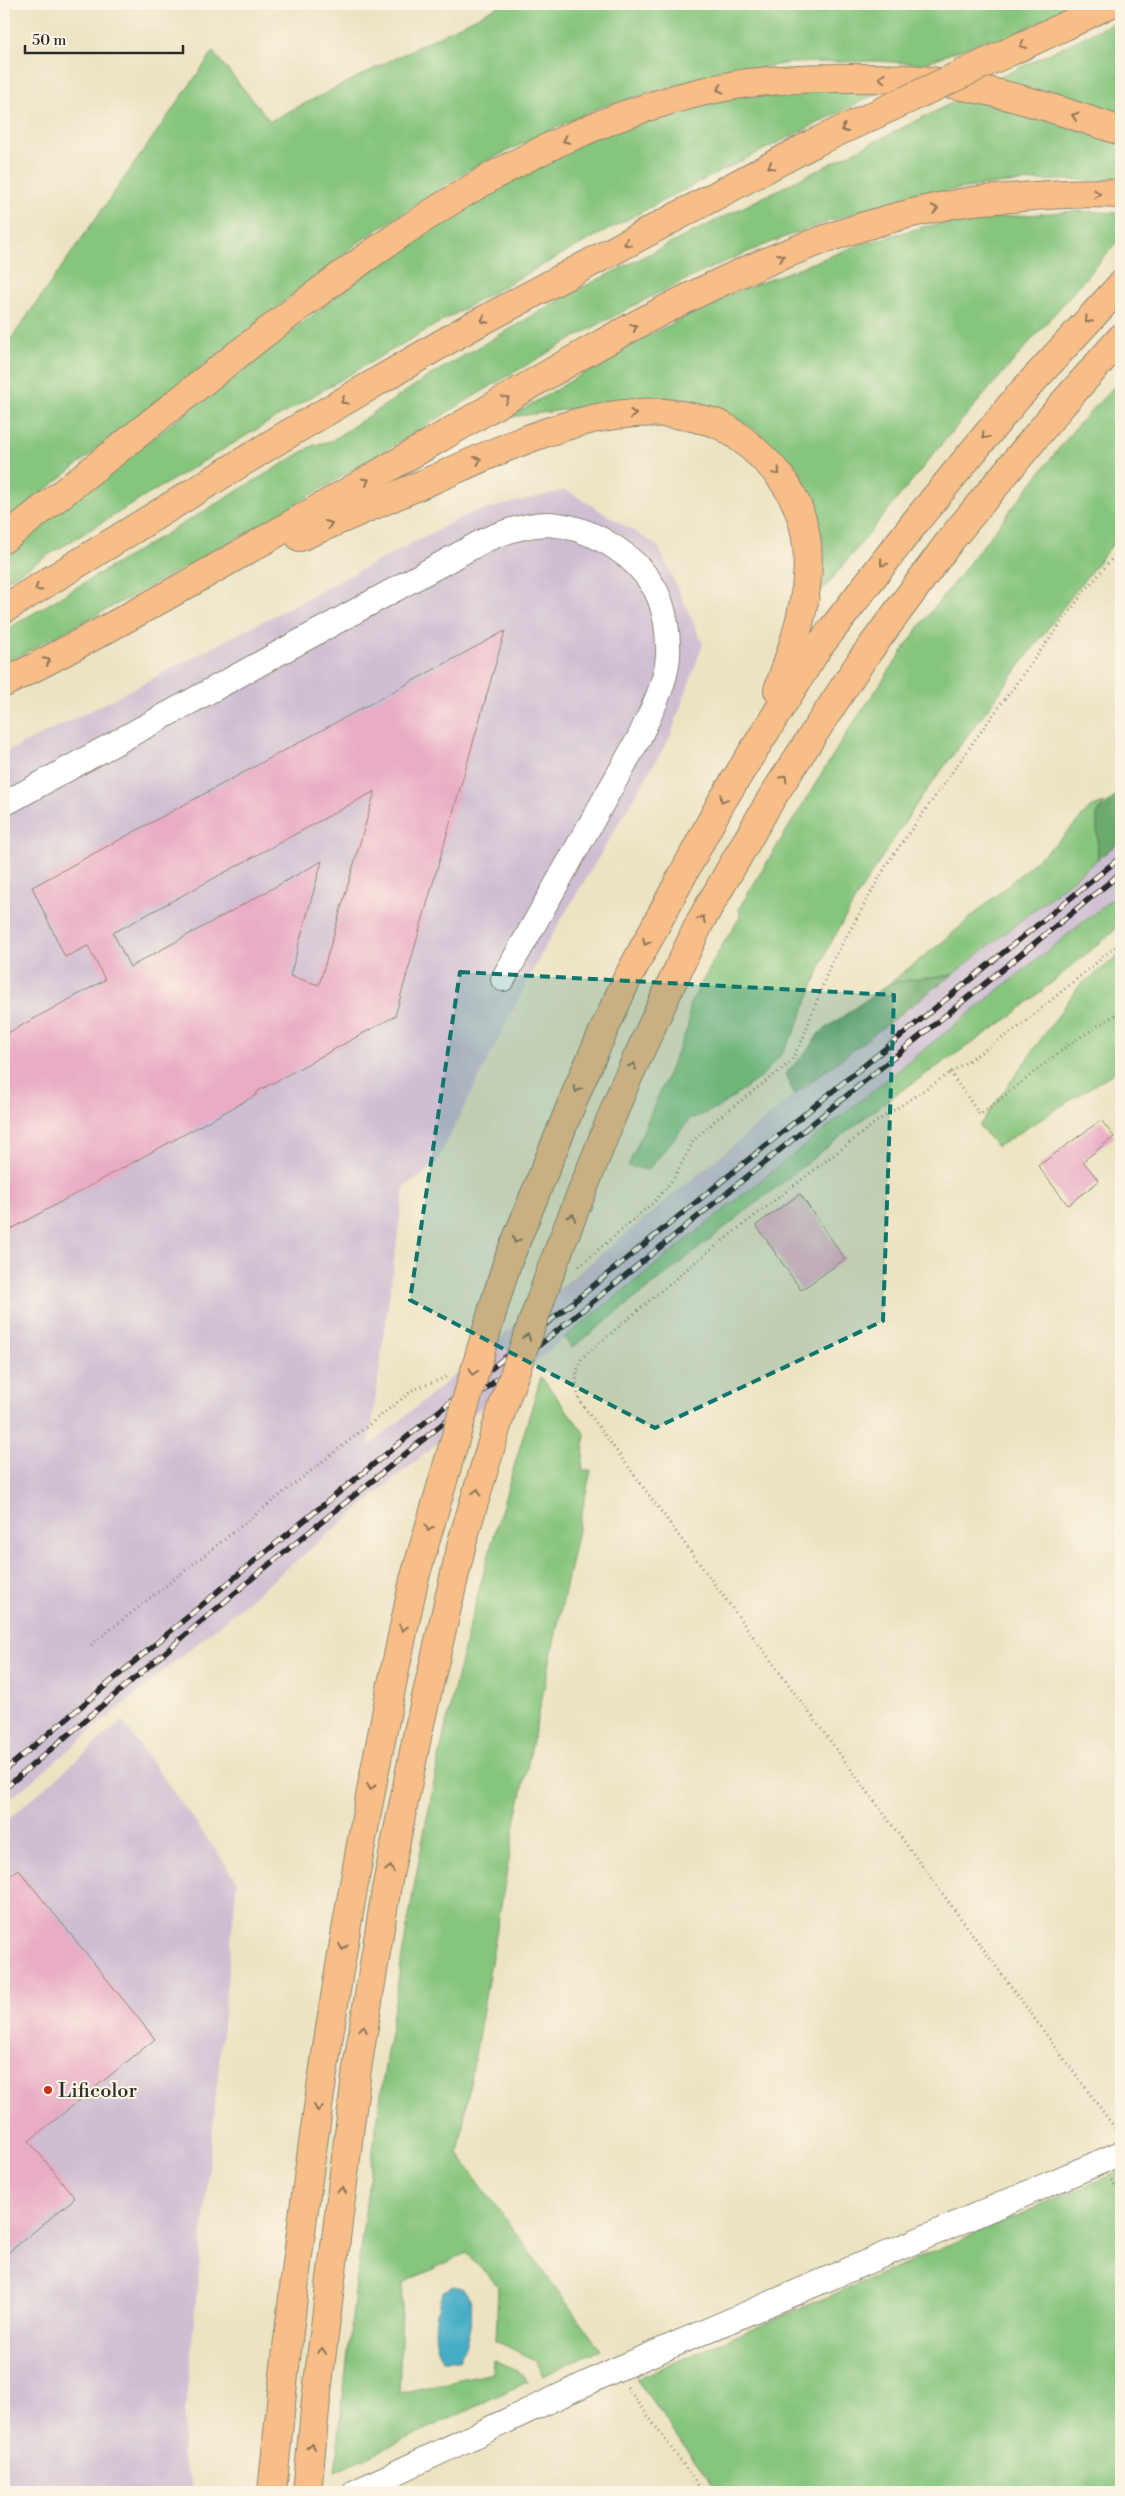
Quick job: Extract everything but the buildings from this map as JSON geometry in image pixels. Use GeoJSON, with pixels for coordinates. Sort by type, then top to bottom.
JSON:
{"type":"FeatureCollection","features":[{"type":"Feature","properties":{"kind":"highway"},"geometry":{"type":"LineString","coordinates":[[4,609],[282,437],[465,330],[814,143],[1109,4]]}},
{"type":"Feature","properties":{"kind":"highway"},"geometry":{"type":"LineString","coordinates":[[4,539],[322,289],[454,196],[516,163],[584,132],[653,106],[735,85],[808,78],[876,78],[947,83],[997,93],[1121,130]]}},
{"type":"Feature","properties":{"kind":"highway"},"geometry":{"type":"LineString","coordinates":[[4,683],[188,585],[591,350],[685,299],[760,265],[832,237],[896,217],[968,202],[1053,194],[1121,194]]}},
{"type":"Feature","properties":{"kind":"highway"},"geometry":{"type":"LineString","coordinates":[[272,2492],[298,2256],[325,2053],[380,1734],[414,1580],[493,1309],[524,1221],[581,1081],[625,983],[722,801],[817,649],[916,520],[1016,399],[1121,284]]}},
{"type":"Feature","properties":{"kind":"highway"},"geometry":{"type":"LineString","coordinates":[[307,2492],[316,2400],[357,2069],[386,1885],[418,1732],[463,1539],[503,1406],[564,1266],[624,1086],[696,930],[771,799],[861,661],[952,538],[1060,407],[1121,338]]}},
{"type":"Feature","properties":{"kind":"highway"},"geometry":{"type":"LineString","coordinates":[[188,585],[507,448],[577,423],[629,413],[678,414],[717,424],[750,445],[780,475],[798,505],[808,544],[808,578],[796,639],[759,743]]}},
{"type":"Feature","properties":{"kind":"street"},"geometry":{"type":"LineString","coordinates":[[4,804],[485,540],[504,532],[547,524],[574,527],[601,538],[644,574],[655,590],[665,615],[668,655],[656,702],[639,738],[503,979]]}},
{"type":"Feature","properties":{"kind":"street"},"geometry":{"type":"LineString","coordinates":[[355,2492],[615,2370],[1121,2153]]}},
{"type":"Feature","properties":{"kind":"path"},"geometry":{"type":"LineString","coordinates":[[564,1266],[655,1201],[674,1178],[694,1140],[717,1119],[791,1062],[803,1038],[830,966],[887,864],[982,730],[1081,596],[1121,548]]}},
{"type":"Feature","properties":{"kind":"path"},"geometry":{"type":"LineString","coordinates":[[1121,942],[1019,1026],[879,1120],[694,1262],[582,1358],[576,1371],[579,1400],[1121,2139]]}},
{"type":"Feature","properties":{"kind":"path"},"geometry":{"type":"LineString","coordinates":[[950,1072],[980,1115],[1071,1043],[1121,1011]]}},
{"type":"Feature","properties":{"kind":"path"},"geometry":{"type":"LineString","coordinates":[[91,1645],[412,1390],[447,1378],[454,1372]]}},
{"type":"Feature","properties":{"kind":"path"},"geometry":{"type":"LineString","coordinates":[[615,2370],[703,2492]]}},
{"type":"Feature","properties":{"kind":"highlighted area"},"geometry":{"type":"Polygon","coordinates":[[[460,972],[894,995],[883,1321],[655,1428],[410,1300],[460,972]]]}},
{"type":"Feature","properties":{"kind":"shaded area"},"geometry":{"type":"Polygon","coordinates":[[[566,490],[658,546],[703,644],[670,737],[545,947],[435,1165],[404,1188],[369,1446],[794,1095],[952,975],[1121,841],[1121,892],[564,1338],[4,1804],[4,753],[94,709],[470,513],[566,490]]]}},
{"type":"Feature","properties":{"kind":"shaded area"},"geometry":{"type":"Polygon","coordinates":[[[122,1721],[237,1880],[181,2454],[194,2492],[4,2492],[4,1823],[122,1721]]]}},
{"type":"Feature","properties":{"kind":"green space"},"geometry":{"type":"Polygon","coordinates":[[[503,4],[1077,4],[989,46],[989,39],[922,64],[878,61],[788,63],[694,80],[595,109],[468,170],[359,242],[4,523],[4,349],[213,52],[270,121],[503,4]]]}},
{"type":"Feature","properties":{"kind":"green space"},"geometry":{"type":"Polygon","coordinates":[[[1121,19],[1121,123],[988,83],[1121,19]]]}},
{"type":"Feature","properties":{"kind":"green space"},"geometry":{"type":"Polygon","coordinates":[[[792,87],[887,89],[658,203],[509,283],[291,409],[4,582],[4,553],[424,229],[512,177],[611,129],[701,102],[792,87]]]}},
{"type":"Feature","properties":{"kind":"green space"},"geometry":{"type":"Polygon","coordinates":[[[962,98],[1032,114],[1121,145],[1121,182],[1010,183],[902,201],[797,233],[694,276],[594,327],[496,383],[271,519],[4,664],[4,631],[314,445],[331,441],[429,376],[577,290],[962,98]]]}},
{"type":"Feature","properties":{"kind":"green space"},"geometry":{"type":"Polygon","coordinates":[[[1074,211],[1121,213],[1121,237],[950,434],[822,591],[825,561],[824,548],[820,529],[814,514],[797,481],[776,451],[755,430],[739,421],[720,411],[691,400],[670,398],[632,400],[510,417],[636,342],[726,296],[859,245],[923,227],[959,221],[1074,211]]]}},
{"type":"Feature","properties":{"kind":"green space"},"geometry":{"type":"Polygon","coordinates":[[[1121,379],[1121,534],[1084,580],[920,799],[859,893],[827,950],[797,1027],[783,1052],[761,1077],[716,1109],[690,1119],[648,1170],[628,1166],[688,1027],[689,1006],[740,917],[739,908],[846,734],[919,627],[1075,428],[1121,379]]]}},
{"type":"Feature","properties":{"kind":"green space"},"geometry":{"type":"Polygon","coordinates":[[[1121,790],[1121,841],[1098,859],[1097,814],[1121,790]]]}},
{"type":"Feature","properties":{"kind":"green space"},"geometry":{"type":"Polygon","coordinates":[[[1105,803],[1097,814],[1098,859],[952,975],[891,982],[946,939],[1062,838],[1090,808],[1105,803]]]}},
{"type":"Feature","properties":{"kind":"green space"},"geometry":{"type":"Polygon","coordinates":[[[1121,892],[1121,925],[1009,1018],[886,1101],[572,1348],[564,1338],[1121,892]]]}},
{"type":"Feature","properties":{"kind":"green space"},"geometry":{"type":"Polygon","coordinates":[[[1121,954],[1121,1068],[997,1147],[979,1126],[1079,986],[1121,954]]]}},
{"type":"Feature","properties":{"kind":"green space"},"geometry":{"type":"Polygon","coordinates":[[[952,975],[794,1095],[785,1074],[810,1048],[818,1034],[891,982],[952,975]]]}},
{"type":"Feature","properties":{"kind":"green space"},"geometry":{"type":"Polygon","coordinates":[[[541,1377],[585,1434],[582,1470],[591,1470],[515,1824],[458,2154],[600,2349],[543,2376],[535,2360],[496,2341],[498,2286],[467,2253],[403,2283],[399,2393],[493,2373],[494,2360],[518,2370],[527,2382],[335,2472],[367,2194],[394,2009],[425,1826],[465,1644],[501,1510],[541,1377]]]}},
{"type":"Feature","properties":{"kind":"green space"},"geometry":{"type":"Polygon","coordinates":[[[1121,2171],[1121,2492],[718,2492],[636,2379],[1121,2171]]]}},
{"type":"Feature","properties":{"kind":"water"},"geometry":{"type":"Polygon","coordinates":[[[453,2286],[463,2288],[469,2295],[472,2313],[468,2334],[459,2360],[443,2360],[435,2335],[436,2318],[442,2292],[453,2286]]]}},
{"type":"Feature","properties":{"kind":"railway"},"geometry":{"type":"LineString","coordinates":[[4,1771],[252,1563],[1121,857]]}},
{"type":"Feature","properties":{"kind":"railway"},"geometry":{"type":"LineString","coordinates":[[4,1789],[255,1576],[1121,873]]}},
{"type":"Feature","properties":{"kind":"place","name":"Lificolor"},"geometry":{"type":"Point","coordinates":[48,2090]}}]}
